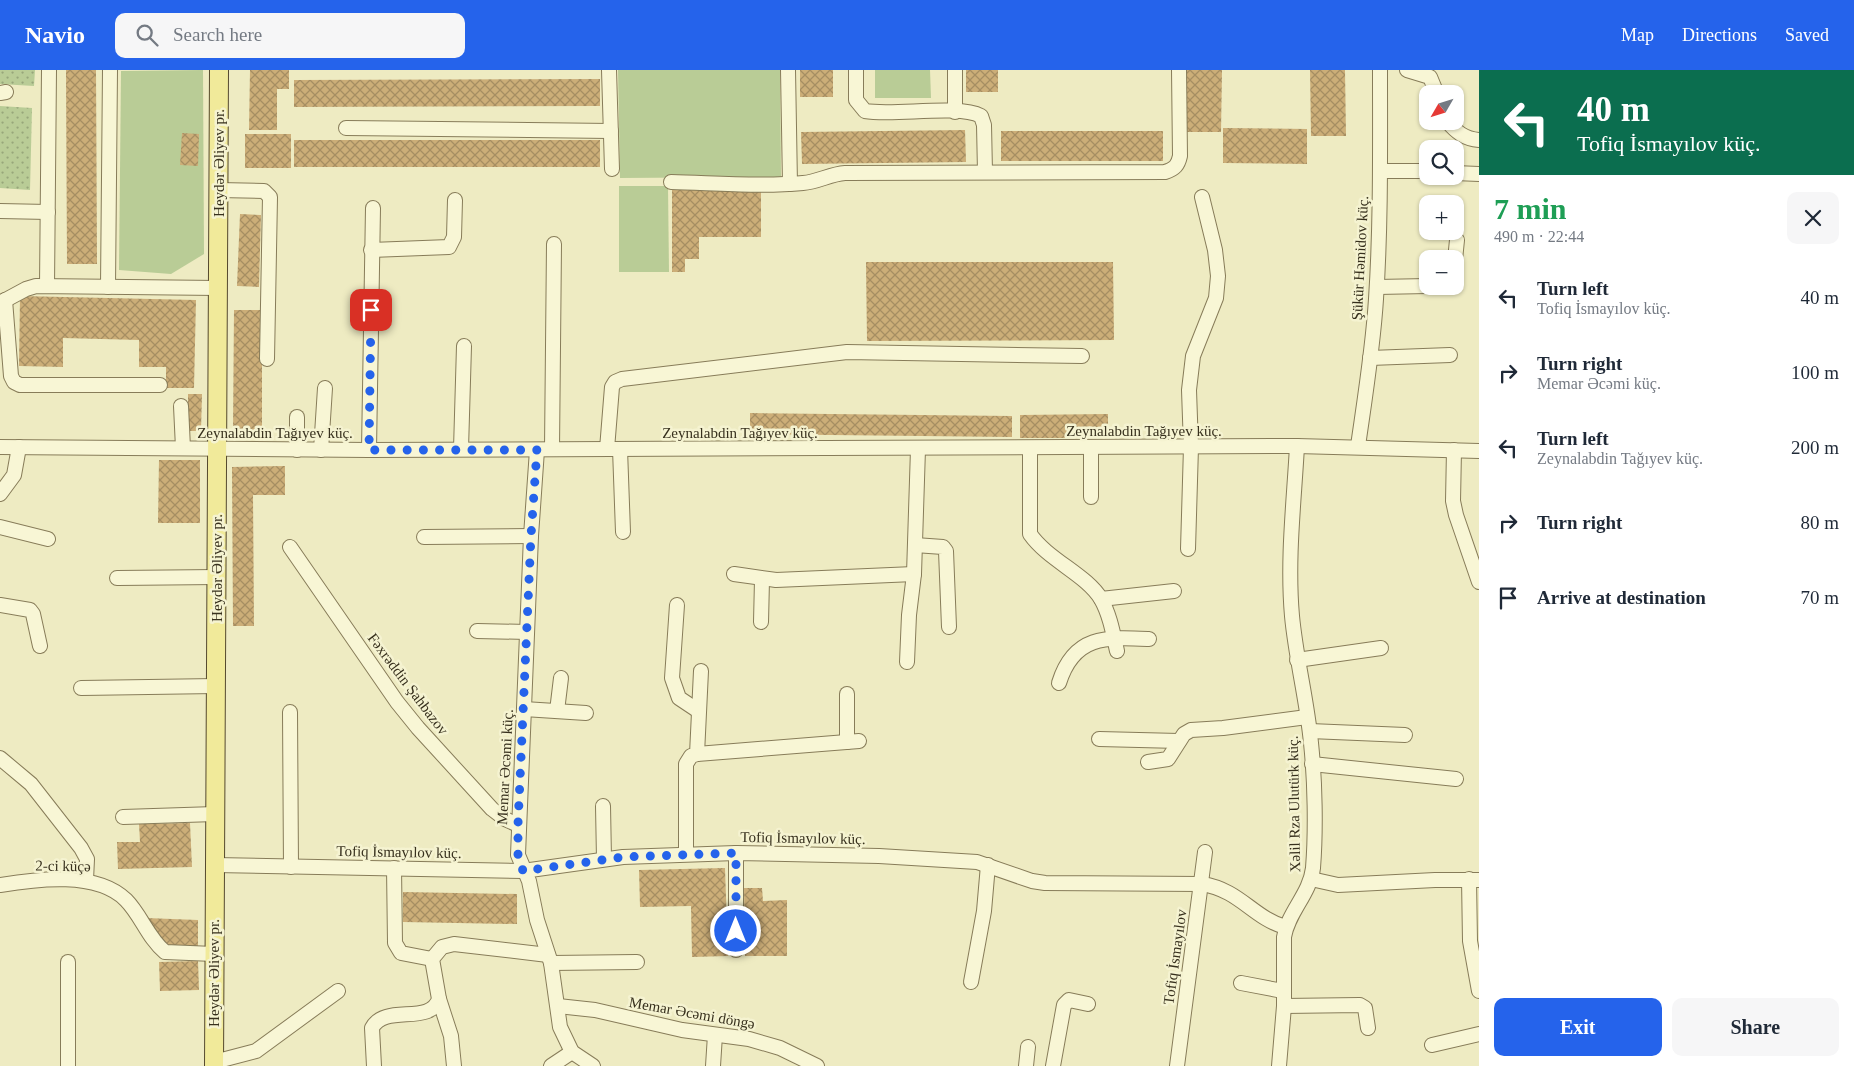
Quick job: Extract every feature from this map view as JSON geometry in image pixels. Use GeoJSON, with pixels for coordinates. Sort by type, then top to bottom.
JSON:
{"type":"FeatureCollection","features":[{"type":"Feature","properties":{"kind":"main road","name":"Heydər Əliyev pr."},"geometry":{"type":"LineString","coordinates":[[214,1064],[219,70]]}},
{"type":"Feature","properties":{"kind":"street"},"geometry":{"type":"LineString","coordinates":[[47,286],[49,70]]}},
{"type":"Feature","properties":{"kind":"street"},"geometry":{"type":"LineString","coordinates":[[108,287],[110,70]]}},
{"type":"Feature","properties":{"kind":"street"},"geometry":{"type":"LineString","coordinates":[[609,70],[612,169]]}},
{"type":"Feature","properties":{"kind":"street"},"geometry":{"type":"LineString","coordinates":[[788,70],[790,184]]}},
{"type":"Feature","properties":{"kind":"street"},"geometry":{"type":"LineString","coordinates":[[856,70],[856,100],[865,111],[974,112],[981,116],[984,125],[985,172]]}},
{"type":"Feature","properties":{"kind":"street"},"geometry":{"type":"LineString","coordinates":[[955,70],[955,112]]}},
{"type":"Feature","properties":{"kind":"street"},"geometry":{"type":"LineString","coordinates":[[671,182],[790,184],[813,182],[835,174],[845,173],[1165,172],[1173,170],[1180,156],[1179,70]]}},
{"type":"Feature","properties":{"kind":"street","name":"Şükür Həmidov küç."},"geometry":{"type":"LineString","coordinates":[[1358,446],[1377,287],[1380,70]]}},
{"type":"Feature","properties":{"kind":"street"},"geometry":{"type":"LineString","coordinates":[[1407,70],[1431,74]]}},
{"type":"Feature","properties":{"kind":"street"},"geometry":{"type":"LineString","coordinates":[[346,128],[611,131]]}},
{"type":"Feature","properties":{"kind":"street"},"geometry":{"type":"LineString","coordinates":[[1457,130],[1464,137],[1479,140]]}},
{"type":"Feature","properties":{"kind":"street"},"geometry":{"type":"LineString","coordinates":[[1380,171],[1419,171]]}},
{"type":"Feature","properties":{"kind":"street"},"geometry":{"type":"LineString","coordinates":[[1464,173],[1479,174]]}},
{"type":"Feature","properties":{"kind":"street"},"geometry":{"type":"LineString","coordinates":[[219,190],[264,191],[270,197],[267,359]]}},
{"type":"Feature","properties":{"kind":"street"},"geometry":{"type":"LineString","coordinates":[[1188,549],[1191,446],[1189,390],[1193,356],[1216,298],[1218,276],[1215,250],[1202,197]]}},
{"type":"Feature","properties":{"kind":"street"},"geometry":{"type":"LineString","coordinates":[[371,250],[449,247],[454,237],[455,200]]}},
{"type":"Feature","properties":{"kind":"street"},"geometry":{"type":"LineString","coordinates":[[369,450],[373,208]]}},
{"type":"Feature","properties":{"kind":"street"},"geometry":{"type":"LineString","coordinates":[[0,211],[48,212]]}},
{"type":"Feature","properties":{"kind":"street"},"geometry":{"type":"LineString","coordinates":[[1456,240],[1456,250]]}},
{"type":"Feature","properties":{"kind":"street"},"geometry":{"type":"LineString","coordinates":[[552,449],[554,244]]}},
{"type":"Feature","properties":{"kind":"street"},"geometry":{"type":"LineString","coordinates":[[160,385],[20,385],[14,382],[11,376],[2,302],[26,289],[47,286],[218,288]]}},
{"type":"Feature","properties":{"kind":"street"},"geometry":{"type":"LineString","coordinates":[[1377,287],[1419,286]]}},
{"type":"Feature","properties":{"kind":"street"},"geometry":{"type":"LineString","coordinates":[[461,449],[464,346]]}},
{"type":"Feature","properties":{"kind":"street"},"geometry":{"type":"LineString","coordinates":[[623,532],[614,449],[612,387],[615,382],[622,379],[847,352],[1082,356]]}},
{"type":"Feature","properties":{"kind":"street"},"geometry":{"type":"LineString","coordinates":[[1370,358],[1450,354]]}},
{"type":"Feature","properties":{"kind":"street"},"geometry":{"type":"LineString","coordinates":[[321,450],[325,388]]}},
{"type":"Feature","properties":{"kind":"street"},"geometry":{"type":"LineString","coordinates":[[181,406],[183,448]]}},
{"type":"Feature","properties":{"kind":"street"},"geometry":{"type":"LineString","coordinates":[[297,417],[297,450]]}},
{"type":"Feature","properties":{"kind":"street","name":"Xəlil Rza Ulutürk küç."},"geometry":{"type":"LineString","coordinates":[[1279,1066],[1284,1006],[1285,927],[1311,878],[1314,852],[1310,732],[1297,660],[1290,581],[1298,446]]}},
{"type":"Feature","properties":{"kind":"street","name":"Zeynalabdin Tağıyev küç."},"geometry":{"type":"LineString","coordinates":[[0,447],[183,448],[217,450],[537,450],[1358,446],[1479,451]]}},
{"type":"Feature","properties":{"kind":"street"},"geometry":{"type":"LineString","coordinates":[[0,494],[14,475],[19,447]]}},
{"type":"Feature","properties":{"kind":"street"},"geometry":{"type":"LineString","coordinates":[[1091,447],[1091,497]]}},
{"type":"Feature","properties":{"kind":"street"},"geometry":{"type":"LineString","coordinates":[[1030,448],[1030,534],[1038,544],[1091,588],[1101,599],[1115,644]]}},
{"type":"Feature","properties":{"kind":"street"},"geometry":{"type":"LineString","coordinates":[[906,662],[908,615],[914,574],[918,449]]}},
{"type":"Feature","properties":{"kind":"street","name":"Memar Əcəmi küç."},"geometry":{"type":"LineString","coordinates":[[537,450],[531,536],[518,855],[533,895],[537,920],[550,959],[560,1027],[572,1052],[592,1066]]}},
{"type":"Feature","properties":{"kind":"street"},"geometry":{"type":"LineString","coordinates":[[1454,450],[1453,501],[1479,582]]}},
{"type":"Feature","properties":{"kind":"street"},"geometry":{"type":"LineString","coordinates":[[0,527],[48,538]]}},
{"type":"Feature","properties":{"kind":"street"},"geometry":{"type":"LineString","coordinates":[[424,537],[531,536]]}},
{"type":"Feature","properties":{"kind":"street"},"geometry":{"type":"LineString","coordinates":[[915,545],[942,547],[946,551],[949,627]]}},
{"type":"Feature","properties":{"kind":"street","name":"Fəxrəddin Şahbazov"},"geometry":{"type":"LineString","coordinates":[[290,547],[418,728],[492,809],[505,819],[518,824]]}},
{"type":"Feature","properties":{"kind":"street"},"geometry":{"type":"LineString","coordinates":[[734,574],[762,580],[914,574]]}},
{"type":"Feature","properties":{"kind":"street"},"geometry":{"type":"LineString","coordinates":[[117,578],[216,576]]}},
{"type":"Feature","properties":{"kind":"street"},"geometry":{"type":"LineString","coordinates":[[761,622],[762,580]]}},
{"type":"Feature","properties":{"kind":"street"},"geometry":{"type":"LineString","coordinates":[[1101,599],[1174,591]]}},
{"type":"Feature","properties":{"kind":"street"},"geometry":{"type":"LineString","coordinates":[[0,605],[30,610],[40,646]]}},
{"type":"Feature","properties":{"kind":"street"},"geometry":{"type":"LineString","coordinates":[[677,606],[672,678],[679,698],[697,710]]}},
{"type":"Feature","properties":{"kind":"street"},"geometry":{"type":"LineString","coordinates":[[477,631],[527,632]]}},
{"type":"Feature","properties":{"kind":"street"},"geometry":{"type":"LineString","coordinates":[[1059,683],[1064,668],[1077,649],[1089,643],[1115,644],[1149,639]]}},
{"type":"Feature","properties":{"kind":"street"},"geometry":{"type":"LineString","coordinates":[[1297,660],[1381,648]]}},
{"type":"Feature","properties":{"kind":"street"},"geometry":{"type":"LineString","coordinates":[[696,754],[697,710],[701,671]]}},
{"type":"Feature","properties":{"kind":"street"},"geometry":{"type":"LineString","coordinates":[[557,711],[561,678]]}},
{"type":"Feature","properties":{"kind":"street"},"geometry":{"type":"LineString","coordinates":[[81,688],[216,686]]}},
{"type":"Feature","properties":{"kind":"street"},"geometry":{"type":"LineString","coordinates":[[686,854],[686,764],[691,756],[696,754],[853,742],[847,694]]}},
{"type":"Feature","properties":{"kind":"street"},"geometry":{"type":"LineString","coordinates":[[524,709],[586,713]]}},
{"type":"Feature","properties":{"kind":"street"},"geometry":{"type":"LineString","coordinates":[[290,712],[291,867]]}},
{"type":"Feature","properties":{"kind":"street"},"geometry":{"type":"LineString","coordinates":[[1148,762],[1168,759],[1179,742],[1191,730],[1223,728],[1307,717]]}},
{"type":"Feature","properties":{"kind":"street"},"geometry":{"type":"LineString","coordinates":[[1310,732],[1405,735]]}},
{"type":"Feature","properties":{"kind":"street"},"geometry":{"type":"LineString","coordinates":[[1099,739],[1179,742]]}},
{"type":"Feature","properties":{"kind":"street"},"geometry":{"type":"LineString","coordinates":[[0,758],[30,784],[81,848],[86,859],[86,880]]}},
{"type":"Feature","properties":{"kind":"street"},"geometry":{"type":"LineString","coordinates":[[1312,764],[1456,779]]}},
{"type":"Feature","properties":{"kind":"street"},"geometry":{"type":"LineString","coordinates":[[603,806],[604,859]]}},
{"type":"Feature","properties":{"kind":"street"},"geometry":{"type":"LineString","coordinates":[[123,816],[215,814]]}},
{"type":"Feature","properties":{"kind":"street","name":"Tofiq İsmayılov"},"geometry":{"type":"LineString","coordinates":[[1177,1066],[1206,852]]}},
{"type":"Feature","properties":{"kind":"street"},"geometry":{"type":"LineString","coordinates":[[736,853],[736,950]]}},
{"type":"Feature","properties":{"kind":"street","name":"Tofiq İsmayılov küç."},"geometry":{"type":"LineString","coordinates":[[215,865],[523,871],[604,859],[686,854],[736,853],[879,856],[988,865],[1022,878],[1045,883],[1202,884],[1216,886],[1229,892],[1266,919],[1285,927]]}},
{"type":"Feature","properties":{"kind":"street"},"geometry":{"type":"LineString","coordinates":[[971,982],[984,911],[988,865]]}},
{"type":"Feature","properties":{"kind":"street"},"geometry":{"type":"LineString","coordinates":[[394,868],[395,943],[401,953],[432,959]]}},
{"type":"Feature","properties":{"kind":"street"},"geometry":{"type":"LineString","coordinates":[[1311,878],[1338,885],[1474,880],[1470,941],[1479,991]]}},
{"type":"Feature","properties":{"kind":"street","name":"2-ci küçə"},"geometry":{"type":"LineString","coordinates":[[0,885],[23,882],[86,880],[114,891],[125,899],[154,942],[165,952],[214,954]]}},
{"type":"Feature","properties":{"kind":"street"},"geometry":{"type":"LineString","coordinates":[[454,1066],[451,1036],[440,999],[432,959],[438,949],[454,944],[550,959],[637,962]]}},
{"type":"Feature","properties":{"kind":"street"},"geometry":{"type":"LineString","coordinates":[[68,962],[68,1066]]}},
{"type":"Feature","properties":{"kind":"street"},"geometry":{"type":"LineString","coordinates":[[1241,983],[1283,991]]}},
{"type":"Feature","properties":{"kind":"street"},"geometry":{"type":"LineString","coordinates":[[214,1064],[256,1051],[338,991]]}},
{"type":"Feature","properties":{"kind":"street"},"geometry":{"type":"LineString","coordinates":[[374,1066],[372,1028],[375,1023],[387,1017],[430,1010],[440,999]]}},
{"type":"Feature","properties":{"kind":"street"},"geometry":{"type":"LineString","coordinates":[[1054,1066],[1064,1004],[1069,1000],[1088,1004]]}},
{"type":"Feature","properties":{"kind":"street"},"geometry":{"type":"LineString","coordinates":[[1284,1006],[1360,1005],[1366,1008],[1368,1028]]}},
{"type":"Feature","properties":{"kind":"street","name":"Memar Əcəmi döngə"},"geometry":{"type":"LineString","coordinates":[[558,1006],[584,1008],[682,1030],[766,1043],[809,1064]]}},
{"type":"Feature","properties":{"kind":"street"},"geometry":{"type":"LineString","coordinates":[[1432,1045],[1479,1034]]}},
{"type":"Feature","properties":{"kind":"street"},"geometry":{"type":"LineString","coordinates":[[714,1066],[715,1035]]}},
{"type":"Feature","properties":{"kind":"street"},"geometry":{"type":"LineString","coordinates":[[1026,1066],[1028,1047]]}},
{"type":"Feature","properties":{"kind":"street"},"geometry":{"type":"LineString","coordinates":[[551,1066],[572,1052]]}},
{"type":"Feature","properties":{"kind":"green space"},"geometry":{"type":"Polygon","coordinates":[[[0,70],[35,70],[34,86],[0,84],[0,70]]]}},
{"type":"Feature","properties":{"kind":"green space"},"geometry":{"type":"Polygon","coordinates":[[[203,70],[204,254],[171,274],[119,270],[121,71],[203,70]]]}},
{"type":"Feature","properties":{"kind":"green space"},"geometry":{"type":"Polygon","coordinates":[[[618,70],[780,70],[781,177],[620,178],[618,70]]]}},
{"type":"Feature","properties":{"kind":"green space"},"geometry":{"type":"Polygon","coordinates":[[[875,70],[930,70],[931,98],[875,98],[875,70]]]}},
{"type":"Feature","properties":{"kind":"green space"},"geometry":{"type":"Polygon","coordinates":[[[0,106],[32,108],[30,190],[0,188],[0,106]]]}},
{"type":"Feature","properties":{"kind":"green space"},"geometry":{"type":"Polygon","coordinates":[[[619,186],[668,186],[669,272],[619,272],[619,186]]]}},
{"type":"Feature","properties":{"kind":"building"},"geometry":{"type":"Polygon","coordinates":[[[66,70],[96,70],[97,264],[67,264],[66,70]]]}},
{"type":"Feature","properties":{"kind":"building"},"geometry":{"type":"Polygon","coordinates":[[[250,70],[289,70],[289,89],[277,89],[277,130],[249,130],[250,70]]]}},
{"type":"Feature","properties":{"kind":"building"},"geometry":{"type":"Polygon","coordinates":[[[800,70],[833,70],[833,97],[800,97],[800,70]]]}},
{"type":"Feature","properties":{"kind":"building"},"geometry":{"type":"Polygon","coordinates":[[[966,70],[998,70],[998,92],[966,92],[966,70]]]}},
{"type":"Feature","properties":{"kind":"building"},"geometry":{"type":"Polygon","coordinates":[[[1187,70],[1222,70],[1221,132],[1186,132],[1187,70]]]}},
{"type":"Feature","properties":{"kind":"building"},"geometry":{"type":"Polygon","coordinates":[[[1310,70],[1345,70],[1346,136],[1311,136],[1310,70]]]}},
{"type":"Feature","properties":{"kind":"building"},"geometry":{"type":"Polygon","coordinates":[[[600,79],[600,106],[294,107],[294,80],[600,79]]]}},
{"type":"Feature","properties":{"kind":"building"},"geometry":{"type":"Polygon","coordinates":[[[1223,128],[1307,129],[1307,164],[1223,163],[1223,128]]]}},
{"type":"Feature","properties":{"kind":"building"},"geometry":{"type":"Polygon","coordinates":[[[965,130],[966,162],[802,164],[801,132],[965,130]]]}},
{"type":"Feature","properties":{"kind":"building"},"geometry":{"type":"Polygon","coordinates":[[[1001,131],[1163,131],[1163,161],[1001,161],[1001,131]]]}},
{"type":"Feature","properties":{"kind":"building"},"geometry":{"type":"Polygon","coordinates":[[[182,133],[199,134],[198,166],[180,165],[182,133]]]}},
{"type":"Feature","properties":{"kind":"building"},"geometry":{"type":"Polygon","coordinates":[[[245,134],[291,134],[291,168],[245,168],[245,134]]]}},
{"type":"Feature","properties":{"kind":"building"},"geometry":{"type":"Polygon","coordinates":[[[294,140],[600,140],[600,167],[294,167],[294,140]]]}},
{"type":"Feature","properties":{"kind":"building"},"geometry":{"type":"Polygon","coordinates":[[[672,186],[761,186],[761,237],[699,237],[699,259],[685,259],[685,272],[672,272],[672,186]]]}},
{"type":"Feature","properties":{"kind":"building"},"geometry":{"type":"Polygon","coordinates":[[[240,214],[261,215],[259,287],[237,286],[240,214]]]}},
{"type":"Feature","properties":{"kind":"building"},"geometry":{"type":"Polygon","coordinates":[[[866,262],[1113,262],[1114,340],[867,341],[866,262]]]}},
{"type":"Feature","properties":{"kind":"building"},"geometry":{"type":"Polygon","coordinates":[[[20,296],[196,300],[194,388],[166,388],[166,367],[139,367],[139,340],[63,338],[63,367],[19,366],[20,296]]]}},
{"type":"Feature","properties":{"kind":"building"},"geometry":{"type":"Polygon","coordinates":[[[234,310],[262,310],[262,433],[233,433],[234,310]]]}},
{"type":"Feature","properties":{"kind":"building"},"geometry":{"type":"Polygon","coordinates":[[[188,394],[202,394],[201,431],[188,431],[188,394]]]}},
{"type":"Feature","properties":{"kind":"building"},"geometry":{"type":"Polygon","coordinates":[[[750,413],[1012,416],[1012,437],[750,434],[750,413]]]}},
{"type":"Feature","properties":{"kind":"building"},"geometry":{"type":"Polygon","coordinates":[[[1108,414],[1108,438],[1020,438],[1020,415],[1108,414]]]}},
{"type":"Feature","properties":{"kind":"building"},"geometry":{"type":"Polygon","coordinates":[[[159,460],[200,460],[200,523],[158,523],[159,460]]]}},
{"type":"Feature","properties":{"kind":"building"},"geometry":{"type":"Polygon","coordinates":[[[285,466],[285,495],[253,495],[254,626],[233,626],[232,467],[285,466]]]}},
{"type":"Feature","properties":{"kind":"building"},"geometry":{"type":"Polygon","coordinates":[[[190,823],[192,867],[118,869],[117,842],[140,842],[139,824],[190,823]]]}},
{"type":"Feature","properties":{"kind":"building"},"geometry":{"type":"Polygon","coordinates":[[[725,868],[728,956],[692,957],[691,906],[640,907],[639,870],[725,868]]]}},
{"type":"Feature","properties":{"kind":"building"},"geometry":{"type":"Polygon","coordinates":[[[744,888],[762,888],[763,901],[787,900],[787,956],[745,956],[744,888]]]}},
{"type":"Feature","properties":{"kind":"building"},"geometry":{"type":"Polygon","coordinates":[[[403,892],[517,894],[517,924],[403,922],[403,892]]]}},
{"type":"Feature","properties":{"kind":"building"},"geometry":{"type":"Polygon","coordinates":[[[146,918],[198,920],[198,947],[165,946],[146,918]]]}},
{"type":"Feature","properties":{"kind":"building"},"geometry":{"type":"Polygon","coordinates":[[[198,961],[199,990],[160,991],[159,962],[198,961]]]}},
{"type":"Feature","properties":{"kind":"route"},"geometry":{"type":"LineString","coordinates":[[371,310],[369,450],[537,450],[531,536],[518,824],[518,855],[523,871],[623,857],[736,853],[736,931]]}}]}
